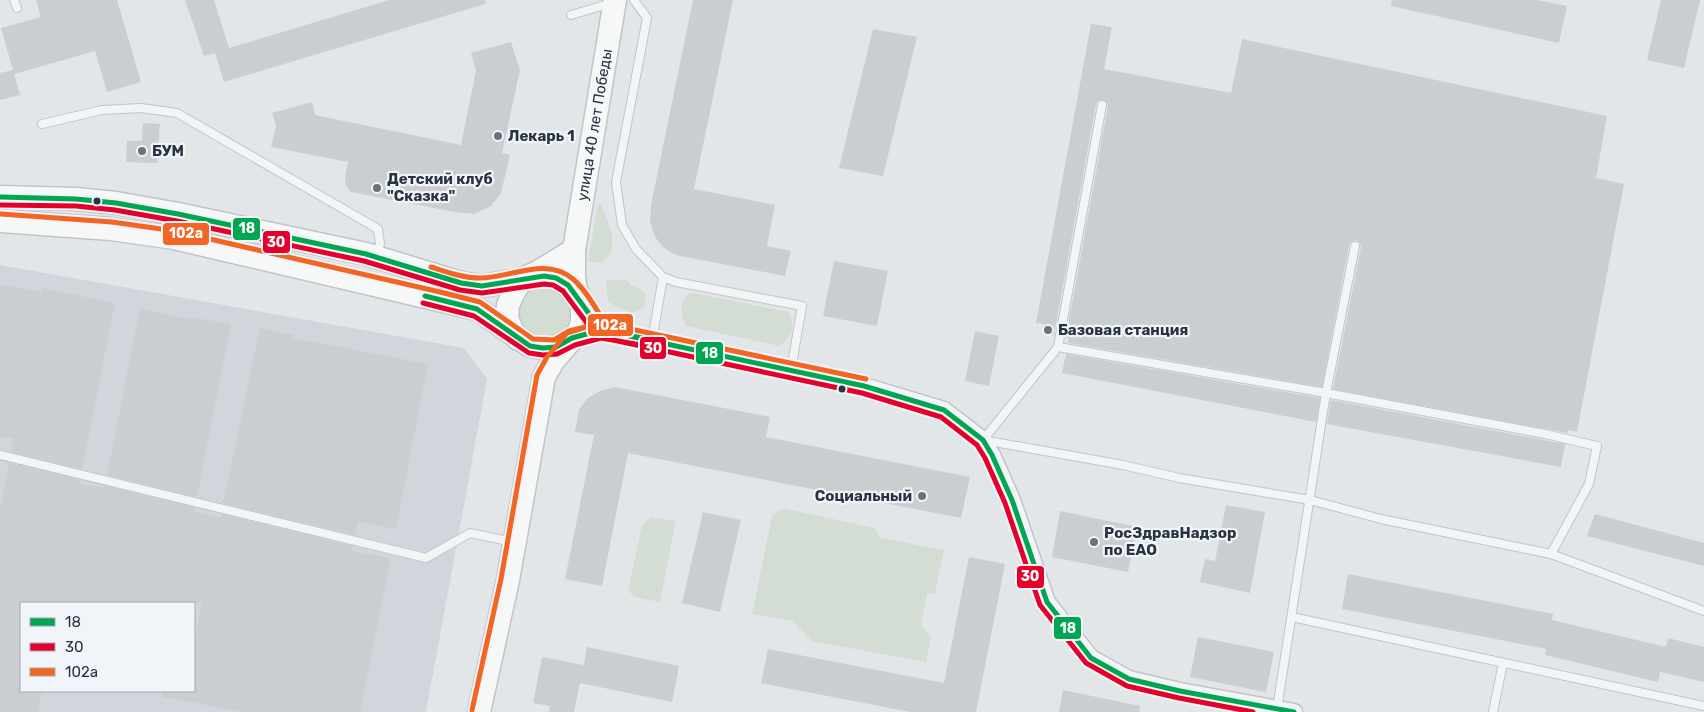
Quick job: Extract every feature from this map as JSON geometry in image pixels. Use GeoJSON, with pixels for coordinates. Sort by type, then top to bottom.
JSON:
{"type":"FeatureCollection","features":[{"type":"Feature","properties":{"kind":"main road","name":"улица 40 лет Победы"},"geometry":{"type":"LineString","coordinates":[[582,304],[576,290],[574,277],[574,250],[621,1]]}},
{"type":"Feature","properties":{"kind":"main road"},"geometry":{"type":"LineString","coordinates":[[0,197],[76,198],[116,203],[240,226],[366,254],[461,284],[482,286],[544,276],[556,278],[568,285],[582,304],[582,322],[578,331],[552,361],[544,377],[514,542],[479,712]]}},
{"type":"Feature","properties":{"kind":"main road"},"geometry":{"type":"LineString","coordinates":[[0,221],[111,229],[174,238],[477,309],[530,346],[556,347],[572,338]]}},
{"type":"Feature","properties":{"kind":"main road"},"geometry":{"type":"LineString","coordinates":[[544,377],[514,334],[507,319],[508,306],[522,279],[538,272],[574,250]]}},
{"type":"Feature","properties":{"kind":"street"},"geometry":{"type":"LineString","coordinates":[[582,304],[601,330]]}},
{"type":"Feature","properties":{"kind":"street"},"geometry":{"type":"LineString","coordinates":[[572,338],[601,330],[864,386],[944,410],[983,440],[1012,500],[1047,602],[1090,658],[1129,679],[1180,691],[1294,712]]}},
{"type":"Feature","properties":{"kind":"lane"},"geometry":{"type":"LineString","coordinates":[[14,0],[17,8]]}},
{"type":"Feature","properties":{"kind":"lane"},"geometry":{"type":"LineString","coordinates":[[572,15],[621,1],[647,18],[616,182],[622,224],[636,249],[663,277],[676,282],[802,306],[791,370]]}},
{"type":"Feature","properties":{"kind":"lane"},"geometry":{"type":"LineString","coordinates":[[1102,105],[1058,347],[983,440],[1123,465],[1179,478],[1310,500],[1381,519],[1551,554],[1704,611]]}},
{"type":"Feature","properties":{"kind":"lane"},"geometry":{"type":"LineString","coordinates":[[42,124],[102,110],[141,108],[177,113],[378,229],[380,244],[378,250],[366,254]]}},
{"type":"Feature","properties":{"kind":"lane"},"geometry":{"type":"LineString","coordinates":[[111,229],[116,203]]}},
{"type":"Feature","properties":{"kind":"lane"},"geometry":{"type":"LineString","coordinates":[[1277,709],[1326,393],[1355,246]]}},
{"type":"Feature","properties":{"kind":"lane"},"geometry":{"type":"LineString","coordinates":[[652,341],[663,277]]}},
{"type":"Feature","properties":{"kind":"lane"},"geometry":{"type":"LineString","coordinates":[[1058,347],[1326,393],[1546,434],[1597,446],[1589,484],[1551,554]]}},
{"type":"Feature","properties":{"kind":"lane"},"geometry":{"type":"LineString","coordinates":[[0,456],[426,558],[470,533],[514,542]]}},
{"type":"Feature","properties":{"kind":"lane"},"geometry":{"type":"LineString","coordinates":[[1292,617],[1704,706]]}},
{"type":"Feature","properties":{"kind":"lane"},"geometry":{"type":"LineString","coordinates":[[1493,712],[1503,663]]}},
{"type":"Feature","properties":{"kind":"shaded area"},"geometry":{"type":"Polygon","coordinates":[[[598,204],[601,204],[607,219],[613,244],[608,258],[601,263],[588,261],[598,204]]]}},
{"type":"Feature","properties":{"kind":"shaded area"},"geometry":{"type":"Polygon","coordinates":[[[0,265],[464,348],[487,379],[426,712],[0,712],[0,265]]]}},
{"type":"Feature","properties":{"kind":"shaded area"},"geometry":{"type":"Polygon","coordinates":[[[627,280],[631,285],[643,291],[646,294],[644,308],[632,313],[616,307],[608,301],[606,281],[627,280]]]}},
{"type":"Feature","properties":{"kind":"shaded area"},"geometry":{"type":"Polygon","coordinates":[[[546,282],[570,297],[573,316],[570,325],[563,333],[546,340],[528,335],[517,321],[516,303],[527,287],[546,282]]]}},
{"type":"Feature","properties":{"kind":"shaded area"},"geometry":{"type":"Polygon","coordinates":[[[690,293],[789,312],[792,322],[790,335],[779,346],[686,326],[682,313],[682,304],[690,293]]]}},
{"type":"Feature","properties":{"kind":"shaded area"},"geometry":{"type":"Polygon","coordinates":[[[782,508],[875,528],[880,538],[944,550],[935,593],[927,594],[921,625],[931,638],[926,662],[812,641],[792,621],[752,614],[772,516],[782,508]]]}},
{"type":"Feature","properties":{"kind":"shaded area"},"geometry":{"type":"Polygon","coordinates":[[[651,517],[676,521],[660,602],[634,597],[628,590],[642,526],[651,517]]]}},
{"type":"Feature","properties":{"kind":"building"},"geometry":{"type":"Polygon","coordinates":[[[36,0],[117,0],[141,82],[107,92],[95,51],[14,74],[1,28],[41,17],[36,0]]]}},
{"type":"Feature","properties":{"kind":"building"},"geometry":{"type":"Polygon","coordinates":[[[185,0],[214,0],[229,48],[389,0],[485,0],[485,4],[224,82],[215,53],[204,56],[185,0]]]}},
{"type":"Feature","properties":{"kind":"building"},"geometry":{"type":"Polygon","coordinates":[[[693,0],[733,0],[694,189],[775,205],[767,246],[791,251],[785,276],[675,255],[663,247],[655,237],[650,221],[651,205],[693,0]]]}},
{"type":"Feature","properties":{"kind":"building"},"geometry":{"type":"Polygon","coordinates":[[[1392,0],[1537,0],[1567,6],[1559,43],[1391,6],[1392,0]]]}},
{"type":"Feature","properties":{"kind":"building"},"geometry":{"type":"Polygon","coordinates":[[[1661,0],[1700,0],[1684,68],[1647,60],[1661,0]]]}},
{"type":"Feature","properties":{"kind":"building"},"geometry":{"type":"Polygon","coordinates":[[[1091,24],[1112,27],[1104,69],[1231,93],[1242,39],[1607,116],[1596,178],[1624,184],[1577,432],[1568,430],[1568,433],[1333,389],[1361,247],[1356,240],[1349,245],[1322,387],[1068,343],[1069,338],[1066,337],[1108,106],[1103,100],[1096,104],[1054,335],[1043,333],[1044,324],[1036,323],[1091,24]]]}},
{"type":"Feature","properties":{"kind":"building"},"geometry":{"type":"Polygon","coordinates":[[[873,29],[917,37],[883,176],[839,168],[873,29]]]}},
{"type":"Feature","properties":{"kind":"building"},"geometry":{"type":"Polygon","coordinates":[[[511,42],[520,70],[502,153],[510,155],[501,193],[491,206],[474,214],[351,192],[346,186],[345,178],[348,162],[271,147],[276,126],[272,113],[312,102],[315,115],[461,145],[476,71],[471,53],[511,42]]]}},
{"type":"Feature","properties":{"kind":"building"},"geometry":{"type":"Polygon","coordinates":[[[13,70],[20,95],[0,100],[0,73],[13,70]]]}},
{"type":"Feature","properties":{"kind":"building","name":"БУМ"},"geometry":{"type":"Polygon","coordinates":[[[143,123],[160,124],[157,163],[126,162],[127,141],[142,141],[143,123]]]}},
{"type":"Feature","properties":{"kind":"building"},"geometry":{"type":"Polygon","coordinates":[[[834,261],[888,271],[877,326],[823,316],[834,261]]]}},
{"type":"Feature","properties":{"kind":"building"},"geometry":{"type":"Polygon","coordinates":[[[0,285],[42,292],[42,288],[115,303],[82,469],[11,452],[13,438],[0,437],[0,285]]]}},
{"type":"Feature","properties":{"kind":"building"},"geometry":{"type":"Polygon","coordinates":[[[140,309],[196,320],[197,318],[231,324],[197,497],[107,475],[140,309]]]}},
{"type":"Feature","properties":{"kind":"building"},"geometry":{"type":"Polygon","coordinates":[[[260,328],[293,335],[293,338],[428,364],[396,529],[358,522],[355,535],[223,503],[260,328]]]}},
{"type":"Feature","properties":{"kind":"building"},"geometry":{"type":"Polygon","coordinates":[[[975,331],[999,336],[989,386],[965,381],[975,331]]]}},
{"type":"Feature","properties":{"kind":"building"},"geometry":{"type":"Polygon","coordinates":[[[1066,354],[1320,398],[1316,422],[1062,373],[1066,354]]]}},
{"type":"Feature","properties":{"kind":"building"},"geometry":{"type":"Polygon","coordinates":[[[615,387],[770,417],[766,437],[970,477],[961,518],[628,453],[602,586],[565,579],[594,435],[575,432],[579,409],[588,398],[600,391],[615,387]]]}},
{"type":"Feature","properties":{"kind":"building"},"geometry":{"type":"Polygon","coordinates":[[[1331,400],[1565,444],[1561,467],[1327,424],[1331,400]]]}},
{"type":"Feature","properties":{"kind":"building"},"geometry":{"type":"Polygon","coordinates":[[[9,463],[80,480],[79,483],[105,488],[105,486],[195,508],[194,512],[220,517],[221,514],[353,546],[352,551],[391,558],[360,712],[245,712],[162,697],[163,692],[195,692],[195,640],[202,603],[20,602],[20,692],[42,692],[38,712],[0,712],[0,509],[9,463]]]}},
{"type":"Feature","properties":{"kind":"building"},"geometry":{"type":"Polygon","coordinates":[[[1226,505],[1265,512],[1250,593],[1200,582],[1205,559],[1215,561],[1226,505]]]}},
{"type":"Feature","properties":{"kind":"building","name":"РосЗдравНадзор по ЕАО"},"geometry":{"type":"Polygon","coordinates":[[[1060,511],[1137,527],[1128,572],[1052,557],[1060,511]]]}},
{"type":"Feature","properties":{"kind":"building"},"geometry":{"type":"Polygon","coordinates":[[[703,512],[741,520],[720,612],[682,603],[703,512]]]}},
{"type":"Feature","properties":{"kind":"building"},"geometry":{"type":"Polygon","coordinates":[[[1595,514],[1704,543],[1704,566],[1587,536],[1595,514]]]}},
{"type":"Feature","properties":{"kind":"building"},"geometry":{"type":"Polygon","coordinates":[[[969,557],[1005,564],[976,712],[910,712],[761,683],[768,649],[944,683],[969,557]]]}},
{"type":"Feature","properties":{"kind":"building"},"geometry":{"type":"Polygon","coordinates":[[[1348,574],[1553,614],[1552,620],[1666,647],[1668,638],[1704,647],[1704,682],[1660,672],[1658,682],[1545,655],[1546,649],[1342,609],[1348,574]]]}},
{"type":"Feature","properties":{"kind":"building"},"geometry":{"type":"Polygon","coordinates":[[[1198,637],[1274,652],[1266,692],[1190,677],[1198,637]]]}},
{"type":"Feature","properties":{"kind":"building"},"geometry":{"type":"Polygon","coordinates":[[[587,647],[679,666],[672,702],[580,683],[574,712],[549,712],[550,706],[533,703],[542,657],[584,665],[587,647]]]}},
{"type":"Feature","properties":{"kind":"building"},"geometry":{"type":"Polygon","coordinates":[[[1063,690],[1140,706],[1139,712],[1059,712],[1063,690]]]}},
{"type":"Feature","properties":{"kind":"transit line","name":"18"},"geometry":{"type":"LineString","coordinates":[[0,197],[76,199],[116,203],[178,214],[366,254],[461,283],[482,286],[544,276],[556,278],[568,285],[601,330],[864,386],[944,410],[983,440],[992,455],[1012,500],[1047,602],[1091,658],[1129,679],[1180,691],[1294,712]]}},
{"type":"Feature","properties":{"kind":"transit line","name":"30"},"geometry":{"type":"LineString","coordinates":[[0,205],[76,206],[115,210],[177,221],[364,261],[460,290],[482,293],[544,284],[553,285],[563,291],[599,337],[862,393],[941,417],[977,445],[985,458],[1005,503],[1040,605],[1086,663],[1127,686],[1253,712]]}},
{"type":"Feature","properties":{"kind":"transit line","name":"102а"},"geometry":{"type":"LineString","coordinates":[[1,214],[112,222],[175,231],[440,292],[480,302],[533,339],[554,340],[569,331],[602,323],[866,379]]}},
{"type":"Feature","properties":{"kind":"transit line","name":"102а"},"geometry":{"type":"LineString","coordinates":[[431,267],[474,278],[539,269],[551,269],[562,272],[583,289],[607,326]]}},
{"type":"Feature","properties":{"kind":"transit line","name":"18"},"geometry":{"type":"LineString","coordinates":[[425,296],[477,309],[530,346],[556,347],[572,338],[601,330],[642,338]]}},
{"type":"Feature","properties":{"kind":"transit line","name":"30"},"geometry":{"type":"LineString","coordinates":[[423,303],[474,316],[529,353],[557,354],[575,345],[601,338],[641,345]]}},
{"type":"Feature","properties":{"kind":"transit line","name":"102а"},"geometry":{"type":"LineString","coordinates":[[472,710],[501,579],[537,375],[547,357],[567,333],[592,325]]}},
{"type":"Feature","properties":{"kind":"place","name":"Лекарь 1"},"geometry":{"type":"Point","coordinates":[498,136]}},
{"type":"Feature","properties":{"kind":"place","name":"БУМ"},"geometry":{"type":"Point","coordinates":[142,151]}},
{"type":"Feature","properties":{"kind":"place","name":"Детский клуб \"Сказка\""},"geometry":{"type":"Point","coordinates":[377,188]}},
{"type":"Feature","properties":{"kind":"place","name":"Базовая станция"},"geometry":{"type":"Point","coordinates":[1048,330]}},
{"type":"Feature","properties":{"kind":"place","name":"Социальный"},"geometry":{"type":"Point","coordinates":[922,496]}},
{"type":"Feature","properties":{"kind":"place","name":"РосЗдравНадзор по ЕАО"},"geometry":{"type":"Point","coordinates":[1094,542]}}]}
